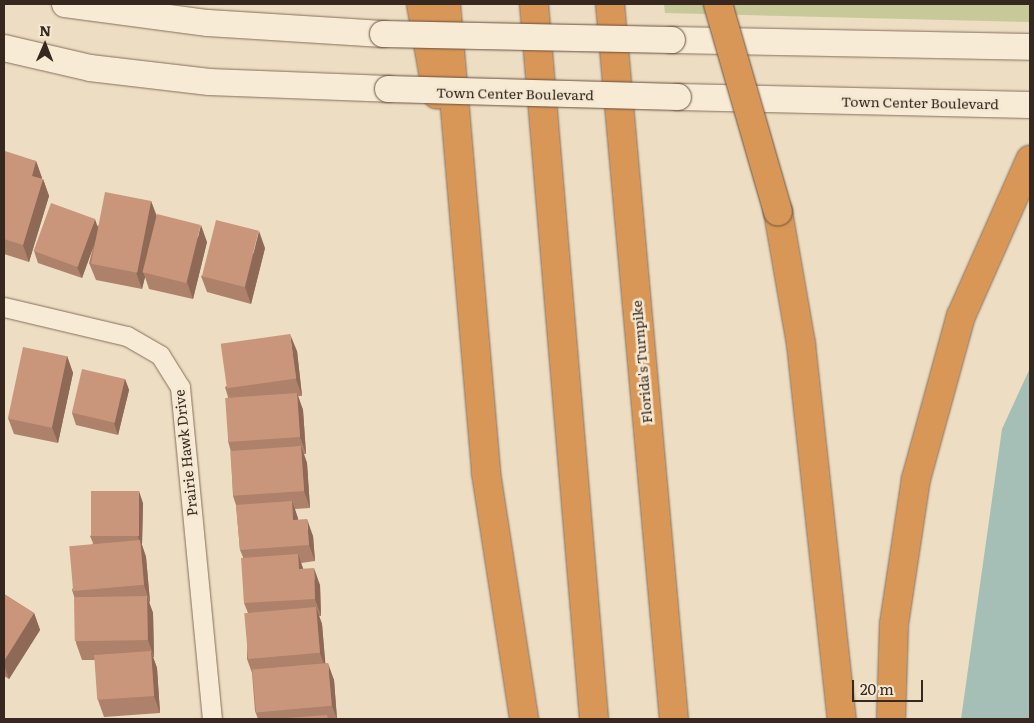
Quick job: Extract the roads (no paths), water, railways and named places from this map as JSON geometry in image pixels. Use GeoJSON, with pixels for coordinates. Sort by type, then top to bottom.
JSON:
{"type":"FeatureCollection","features":[{"type":"Feature","properties":{"kind":"highway"},"geometry":{"type":"LineString","coordinates":[[421,4],[464,246]]}},
{"type":"Feature","properties":{"kind":"highway"},"geometry":{"type":"LineString","coordinates":[[446,4],[464,246],[486,473],[524,719]]}},
{"type":"Feature","properties":{"kind":"highway"},"geometry":{"type":"LineString","coordinates":[[534,4],[594,719]]}},
{"type":"Feature","properties":{"kind":"highway","name":"Florida's Turnpike"},"geometry":{"type":"LineString","coordinates":[[610,4],[674,719]]}},
{"type":"Feature","properties":{"kind":"highway"},"geometry":{"type":"LineString","coordinates":[[718,4],[778,212],[801,344],[842,719]]}},
{"type":"Feature","properties":{"kind":"highway"},"geometry":{"type":"LineString","coordinates":[[891,719],[894,624],[916,479],[961,316],[1030,160]]}},
{"type":"Feature","properties":{"kind":"main road"},"geometry":{"type":"LineString","coordinates":[[64,4],[208,23],[383,34],[1030,47]]}},
{"type":"Feature","properties":{"kind":"main road","name":"Town Center Boulevard"},"geometry":{"type":"LineString","coordinates":[[4,48],[90,68],[209,82],[388,89],[1030,105]]}},
{"type":"Feature","properties":{"kind":"street","name":"Prairie Hawk Drive"},"geometry":{"type":"LineString","coordinates":[[4,307],[127,336],[160,355],[180,387],[212,719]]}},
{"type":"Feature","properties":{"kind":"water"},"geometry":{"type":"Polygon","coordinates":[[[1030,368],[1030,719],[961,719],[1002,429],[1030,368]]]}}]}
